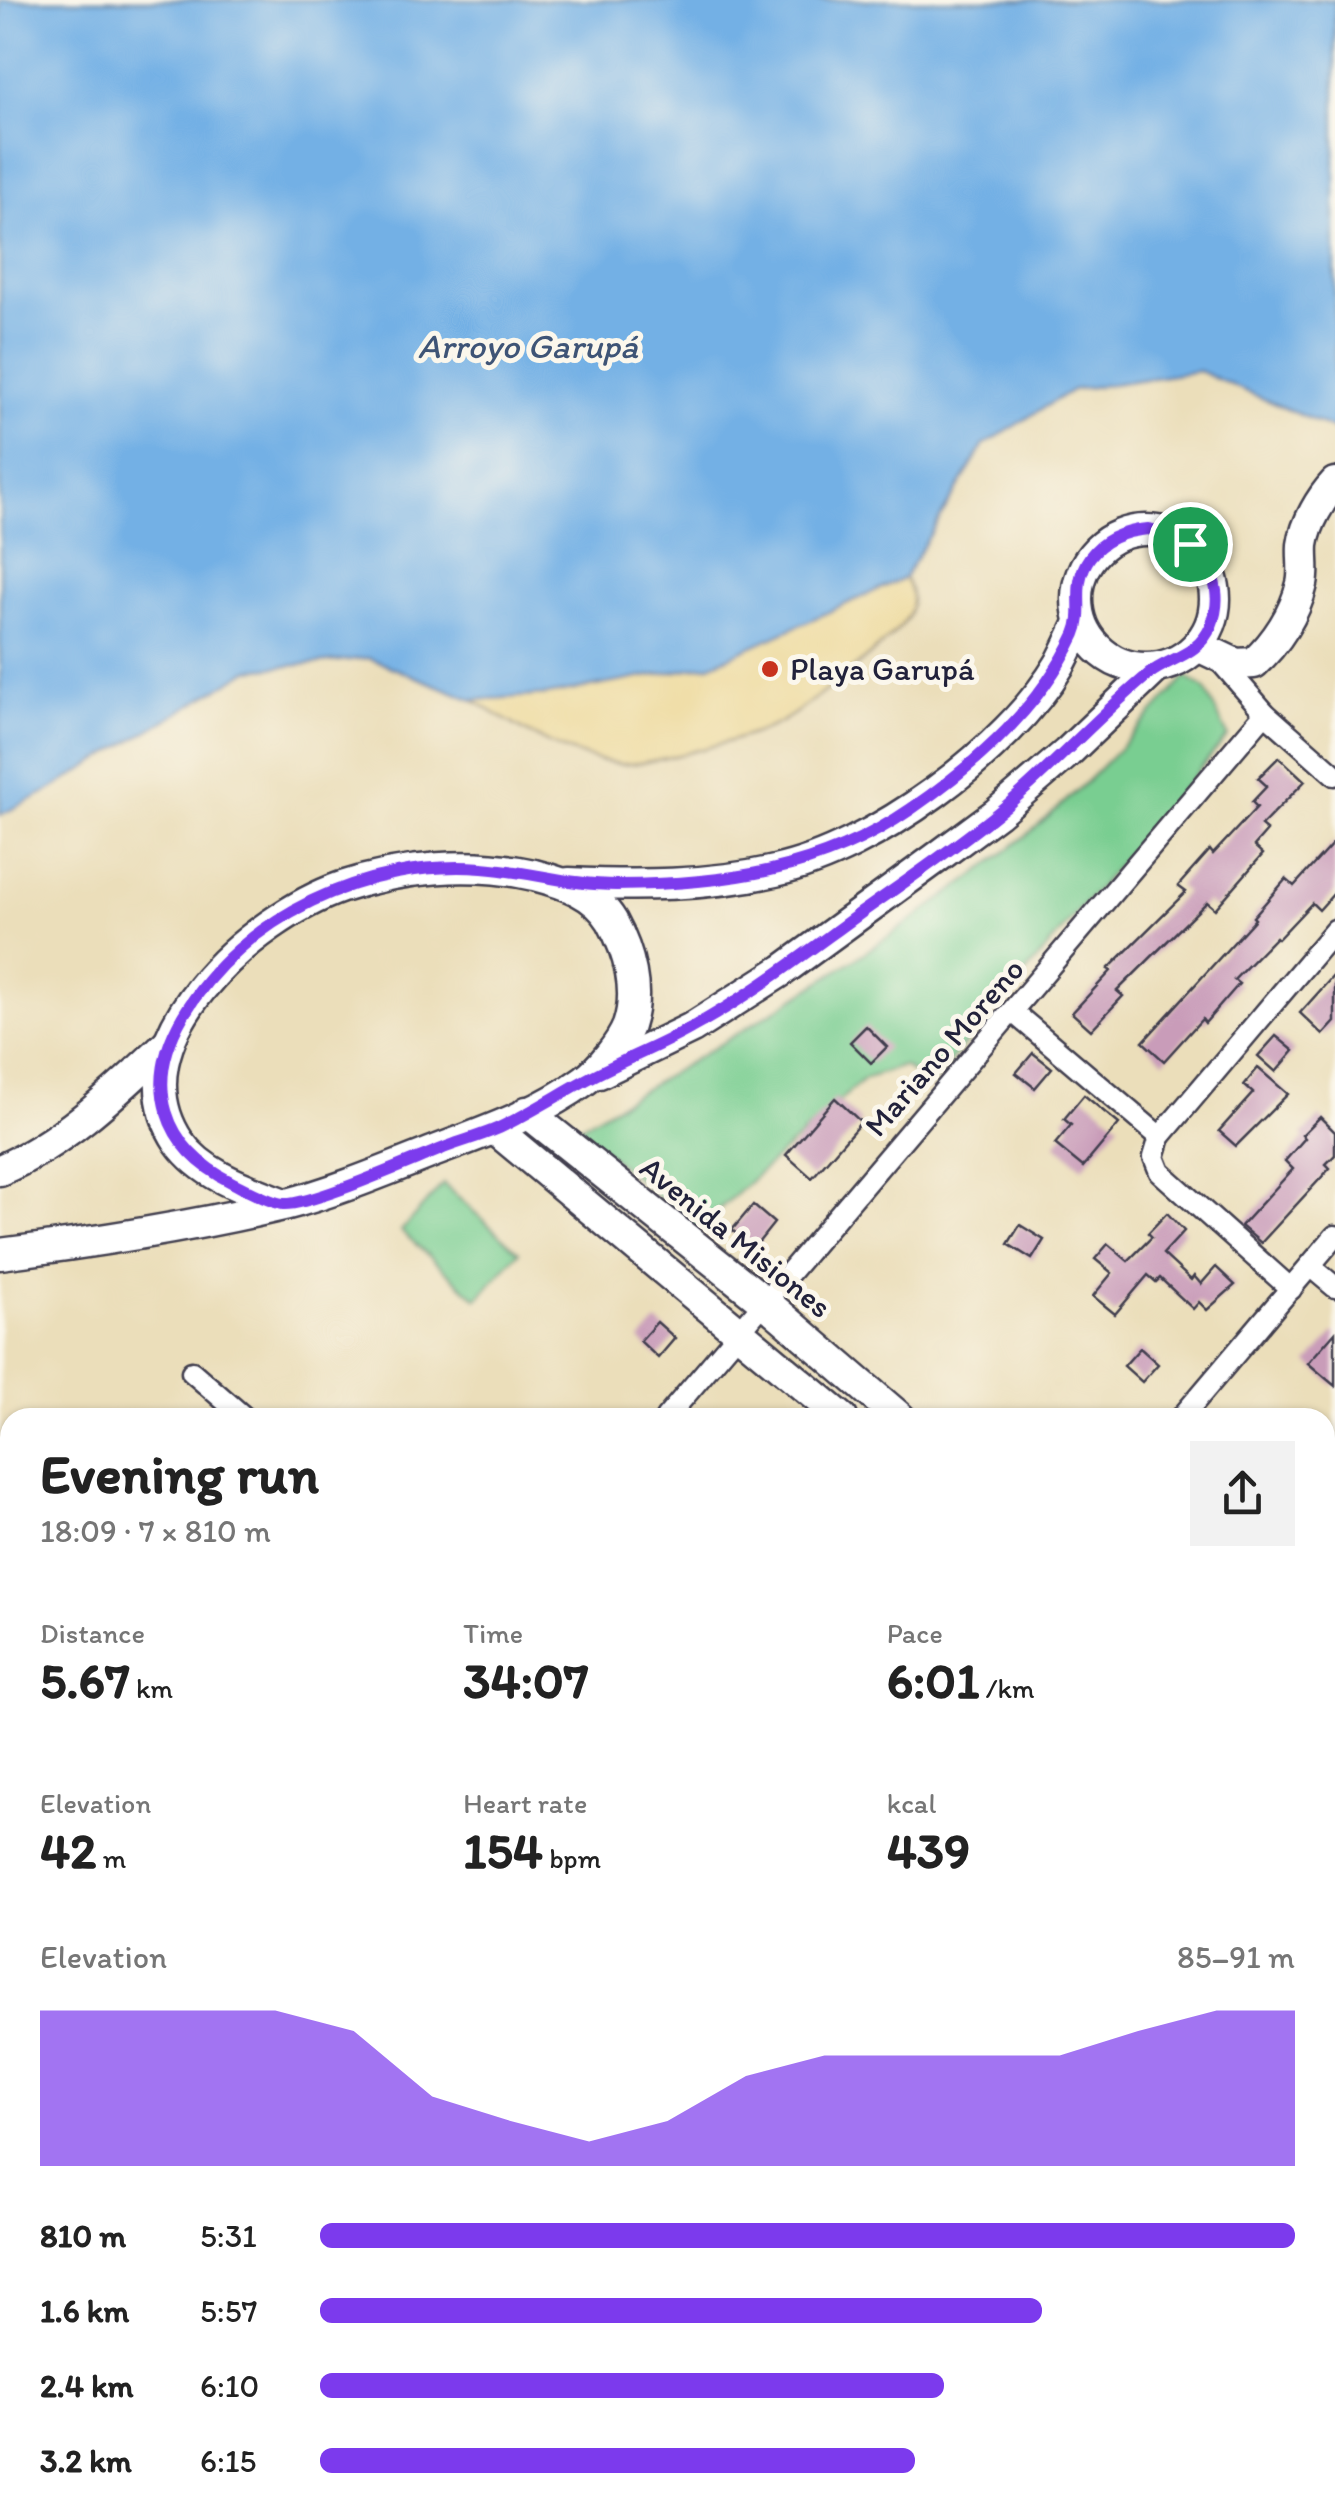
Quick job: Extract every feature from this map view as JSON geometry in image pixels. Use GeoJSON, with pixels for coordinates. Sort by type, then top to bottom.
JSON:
{"type":"FeatureCollection","features":[{"type":"Feature","properties":{"kind":"main road"},"geometry":{"type":"LineString","coordinates":[[1207,651],[1216,605],[1214,582],[1205,561],[1190,544],[1171,533],[1148,529],[1126,532],[1098,550],[1079,578],[1076,601],[1080,623],[1092,644],[1110,659],[1132,668],[1156,668],[1207,651],[1236,664],[1254,663],[1268,651],[1294,610],[1303,581],[1303,542],[1335,482]]}},
{"type":"Feature","properties":{"kind":"main road"},"geometry":{"type":"LineString","coordinates":[[0,1170],[67,1130],[167,1044],[196,994],[240,948],[281,917],[343,887],[433,868],[517,872],[567,883],[612,885],[735,879],[825,856],[904,814],[960,774],[1018,716],[1048,679],[1080,623]]}},
{"type":"Feature","properties":{"kind":"main road"},"geometry":{"type":"LineString","coordinates":[[0,1254],[116,1240],[285,1204],[335,1190],[496,1130],[586,1079],[692,1028],[811,950],[997,813],[1156,668]]}},
{"type":"Feature","properties":{"kind":"main road"},"geometry":{"type":"LineString","coordinates":[[567,883],[606,912],[623,942],[632,975],[633,1001],[627,1028],[586,1079]]}},
{"type":"Feature","properties":{"kind":"main road"},"geometry":{"type":"LineString","coordinates":[[167,1044],[162,1085],[165,1113],[180,1143],[218,1176],[285,1204]]}},
{"type":"Feature","properties":{"kind":"main road","name":"Avenida Misiones"},"geometry":{"type":"LineString","coordinates":[[527,1112],[765,1302],[888,1408]]}},
{"type":"Feature","properties":{"kind":"main road"},"geometry":{"type":"LineString","coordinates":[[496,1130],[830,1408]]}},
{"type":"Feature","properties":{"kind":"street"},"geometry":{"type":"LineString","coordinates":[[1207,651],[1265,713],[1335,774]]}},
{"type":"Feature","properties":{"kind":"street","name":"Mariano Moreno"},"geometry":{"type":"LineString","coordinates":[[675,1408],[1265,713]]}},
{"type":"Feature","properties":{"kind":"street"},"geometry":{"type":"LineString","coordinates":[[1291,1288],[1160,1172],[1154,1157],[1160,1137],[1335,930]]}},
{"type":"Feature","properties":{"kind":"street"},"geometry":{"type":"LineString","coordinates":[[1014,1012],[1160,1137]]}},
{"type":"Feature","properties":{"kind":"street"},"geometry":{"type":"LineString","coordinates":[[1189,1408],[1335,1236]]}},
{"type":"Feature","properties":{"kind":"street"},"geometry":{"type":"LineString","coordinates":[[1310,1266],[1335,1287]]}},
{"type":"Feature","properties":{"kind":"street"},"geometry":{"type":"LineString","coordinates":[[192,1372],[233,1408]]}},
{"type":"Feature","properties":{"kind":"green space"},"geometry":{"type":"Polygon","coordinates":[[[1186,677],[1205,689],[1228,736],[930,1085],[903,1066],[864,1079],[697,1229],[577,1128],[803,993],[966,882],[1062,805],[1186,677]]]}},
{"type":"Feature","properties":{"kind":"green space"},"geometry":{"type":"Polygon","coordinates":[[[443,1184],[519,1252],[477,1299],[401,1231],[443,1184]]]}},
{"type":"Feature","properties":{"kind":"sand","name":"Playa Garupá"},"geometry":{"type":"Polygon","coordinates":[[[904,578],[911,593],[910,609],[884,643],[781,722],[726,742],[652,761],[619,764],[560,748],[473,700],[547,695],[710,665],[904,578]]]}},
{"type":"Feature","properties":{"kind":"water","name":"Arroyo Garupá"},"geometry":{"type":"Polygon","coordinates":[[[0,0],[1335,0],[1335,430],[1199,371],[1072,390],[984,445],[904,578],[710,665],[547,695],[473,700],[369,658],[249,670],[48,791],[0,815],[0,0]]]}},
{"type":"Feature","properties":{"kind":"building"},"geometry":{"type":"Polygon","coordinates":[[[1279,757],[1305,781],[1261,826],[1267,831],[1254,846],[1263,854],[1215,909],[1207,902],[1117,991],[1123,996],[1091,1030],[1072,1013],[1111,971],[1108,969],[1186,892],[1178,886],[1210,850],[1213,854],[1257,807],[1252,802],[1267,786],[1258,778],[1279,757]]]}},
{"type":"Feature","properties":{"kind":"building"},"geometry":{"type":"Polygon","coordinates":[[[1335,841],[1335,892],[1319,910],[1312,903],[1276,937],[1234,980],[1239,984],[1205,1023],[1202,1019],[1164,1061],[1143,1042],[1255,919],[1286,879],[1294,886],[1335,841]]]}},
{"type":"Feature","properties":{"kind":"building"},"geometry":{"type":"Polygon","coordinates":[[[1335,974],[1335,1022],[1323,1035],[1300,1013],[1335,974]]]}},
{"type":"Feature","properties":{"kind":"building"},"geometry":{"type":"Polygon","coordinates":[[[866,1026],[887,1047],[871,1063],[850,1042],[866,1026]]]}},
{"type":"Feature","properties":{"kind":"building"},"geometry":{"type":"Polygon","coordinates":[[[1276,1036],[1294,1051],[1276,1072],[1258,1056],[1276,1036]]]}},
{"type":"Feature","properties":{"kind":"building"},"geometry":{"type":"Polygon","coordinates":[[[1033,1053],[1052,1068],[1035,1088],[1016,1073],[1033,1053]]]}},
{"type":"Feature","properties":{"kind":"building"},"geometry":{"type":"Polygon","coordinates":[[[1258,1068],[1288,1094],[1236,1146],[1219,1131],[1253,1093],[1244,1085],[1258,1068]]]}},
{"type":"Feature","properties":{"kind":"building"},"geometry":{"type":"Polygon","coordinates":[[[1084,1095],[1119,1124],[1083,1167],[1055,1144],[1071,1125],[1064,1119],[1084,1095]]]}},
{"type":"Feature","properties":{"kind":"building"},"geometry":{"type":"Polygon","coordinates":[[[835,1098],[861,1122],[812,1178],[786,1155],[835,1098]]]}},
{"type":"Feature","properties":{"kind":"building"},"geometry":{"type":"Polygon","coordinates":[[[1320,1117],[1335,1132],[1335,1155],[1326,1164],[1330,1168],[1261,1243],[1241,1226],[1293,1169],[1285,1161],[1320,1117]]]}},
{"type":"Feature","properties":{"kind":"building"},"geometry":{"type":"Polygon","coordinates":[[[753,1205],[774,1223],[754,1248],[732,1230],[753,1205]]]}},
{"type":"Feature","properties":{"kind":"building"},"geometry":{"type":"Polygon","coordinates":[[[1167,1213],[1184,1231],[1163,1254],[1191,1280],[1194,1276],[1201,1284],[1216,1267],[1235,1285],[1207,1310],[1199,1302],[1193,1309],[1160,1278],[1156,1282],[1148,1275],[1115,1314],[1093,1296],[1112,1273],[1095,1259],[1108,1244],[1128,1261],[1152,1237],[1148,1233],[1167,1213]]]}},
{"type":"Feature","properties":{"kind":"building"},"geometry":{"type":"Polygon","coordinates":[[[1020,1225],[1044,1240],[1032,1259],[1008,1244],[1020,1225]]]}},
{"type":"Feature","properties":{"kind":"building"},"geometry":{"type":"Polygon","coordinates":[[[657,1322],[675,1338],[658,1358],[640,1341],[657,1322]]]}},
{"type":"Feature","properties":{"kind":"building"},"geometry":{"type":"Polygon","coordinates":[[[1335,1332],[1335,1386],[1308,1363],[1335,1332]]]}},
{"type":"Feature","properties":{"kind":"building"},"geometry":{"type":"Polygon","coordinates":[[[1140,1348],[1158,1364],[1142,1382],[1124,1366],[1140,1348]]]}},
{"type":"Feature","properties":{"kind":"place","name":"Playa Garupá"},"geometry":{"type":"Point","coordinates":[770,669]}},
{"type":"Feature","properties":{"kind":"route"},"geometry":{"type":"LineString","coordinates":[[1148,529],[1171,533],[1190,544],[1205,561],[1214,582],[1216,605],[1210,627],[1198,646],[1179,661],[1156,668],[1067,753],[935,860],[783,970],[692,1028],[586,1079],[496,1130],[335,1190],[285,1204],[218,1176],[180,1143],[165,1113],[162,1085],[167,1044],[196,994],[240,948],[281,917],[343,887],[433,868],[476,867],[567,883],[612,885],[735,879],[825,856],[904,814],[960,774],[1018,716],[1058,667],[1080,623],[1076,601],[1079,578],[1090,558],[1106,542],[1126,532],[1148,529]]}}]}
